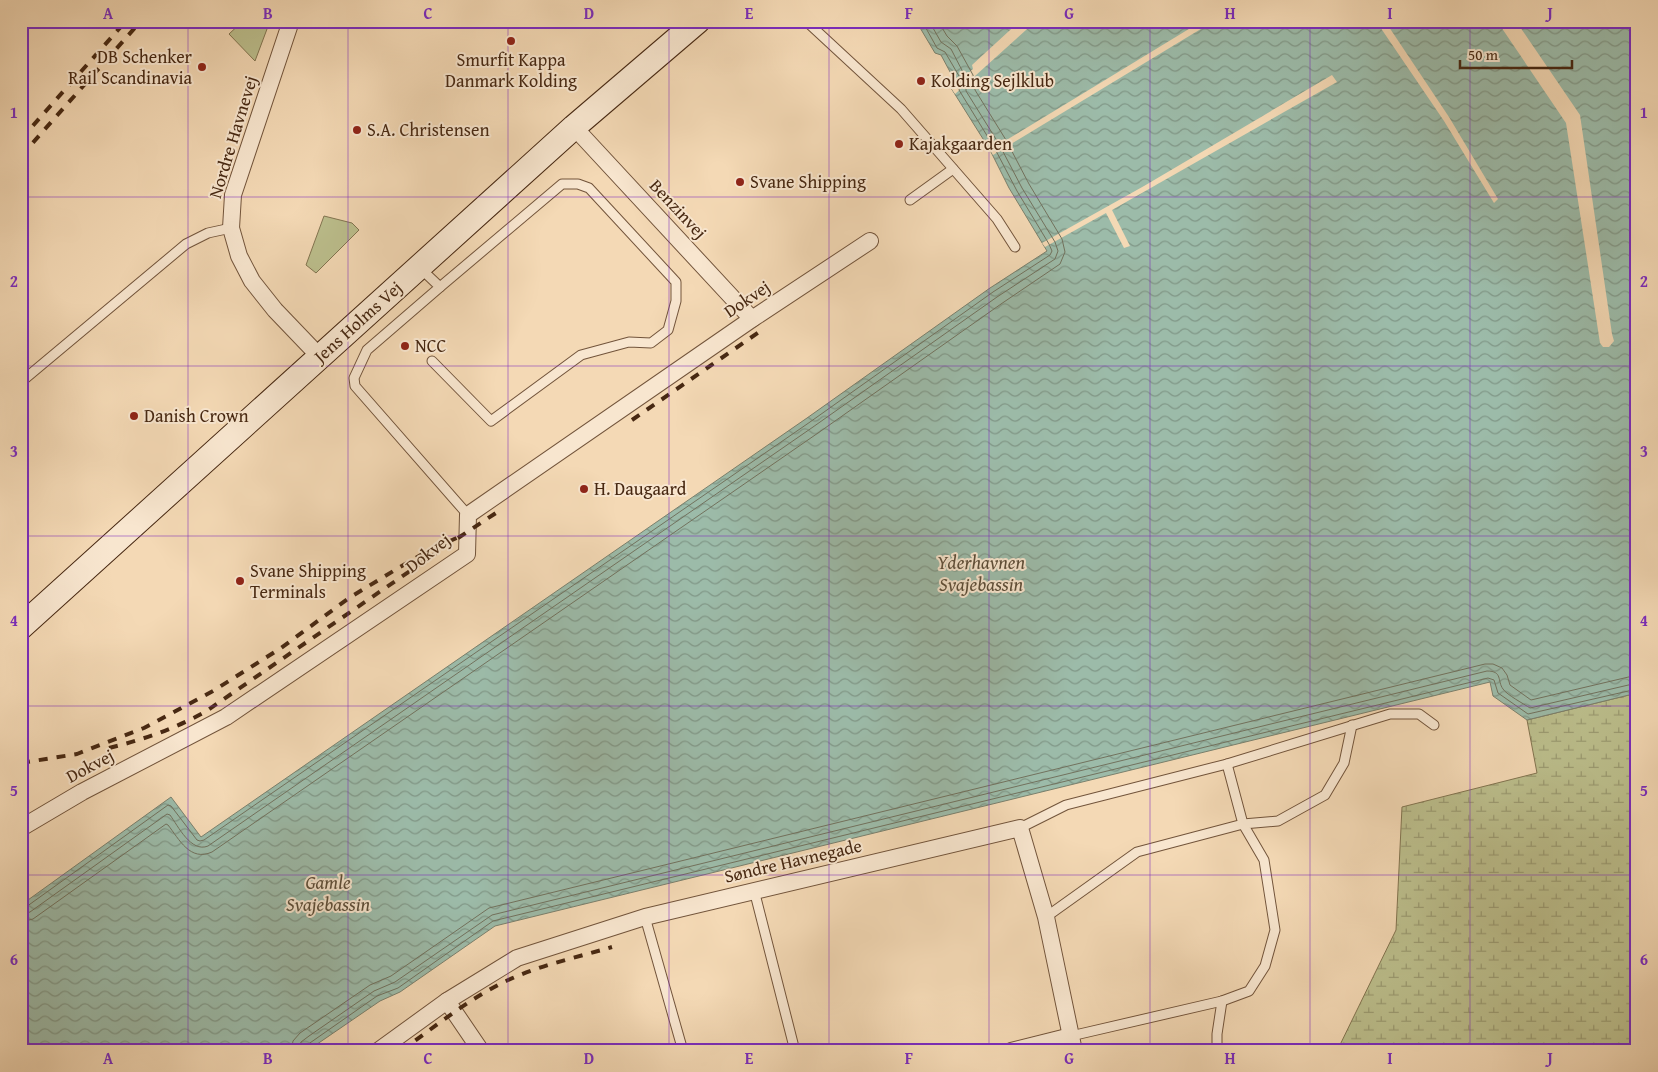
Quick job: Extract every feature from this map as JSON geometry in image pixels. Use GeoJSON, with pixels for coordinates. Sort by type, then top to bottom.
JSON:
{"type":"FeatureCollection","features":[{"type":"Feature","properties":{"kind":"main road","name":"Jens Holms Vej"},"geometry":{"type":"LineString","coordinates":[[21,628],[574,127],[698,21]]}},
{"type":"Feature","properties":{"kind":"street","name":"Nordre Havnevej"},"geometry":{"type":"LineString","coordinates":[[291,21],[233,195],[231,228],[239,256],[252,281],[275,310],[320,357]]}},
{"type":"Feature","properties":{"kind":"street","name":"Benzinvej"},"geometry":{"type":"LineString","coordinates":[[574,127],[752,319]]}},
{"type":"Feature","properties":{"kind":"street","name":"Dokvej"},"geometry":{"type":"LineString","coordinates":[[21,828],[82,792],[226,717],[467,554],[468,515],[752,319],[870,242]]}},
{"type":"Feature","properties":{"kind":"street","name":"Søndre Havnegade"},"geometry":{"type":"LineString","coordinates":[[378,1051],[447,1001],[517,958],[645,917],[1020,828]]}},
{"type":"Feature","properties":{"kind":"street"},"geometry":{"type":"LineString","coordinates":[[1011,1051],[1073,1043],[1046,917],[1020,828]]}},
{"type":"Feature","properties":{"kind":"street"},"geometry":{"type":"LineString","coordinates":[[447,1001],[482,1051]]}},
{"type":"Feature","properties":{"kind":"lane"},"geometry":{"type":"LineString","coordinates":[[806,21],[901,109],[997,219],[1015,247]]}},
{"type":"Feature","properties":{"kind":"lane"},"geometry":{"type":"LineString","coordinates":[[910,200],[953,169]]}},
{"type":"Feature","properties":{"kind":"lane"},"geometry":{"type":"LineString","coordinates":[[432,360],[491,421],[581,355],[629,342],[652,343],[668,330],[676,301],[676,282],[589,188],[578,184],[562,184],[367,350],[354,378],[355,386],[468,515]]}},
{"type":"Feature","properties":{"kind":"lane"},"geometry":{"type":"LineString","coordinates":[[21,382],[186,244],[208,233],[231,228]]}},
{"type":"Feature","properties":{"kind":"lane"},"geometry":{"type":"LineString","coordinates":[[419,267],[440,286]]}},
{"type":"Feature","properties":{"kind":"lane"},"geometry":{"type":"LineString","coordinates":[[1020,828],[1066,805],[1227,764],[1390,714],[1419,714],[1434,725]]}},
{"type":"Feature","properties":{"kind":"lane"},"geometry":{"type":"LineString","coordinates":[[1046,917],[1137,852],[1243,824],[1278,821],[1325,795],[1344,763],[1352,726]]}},
{"type":"Feature","properties":{"kind":"lane"},"geometry":{"type":"LineString","coordinates":[[1073,1043],[1222,1001],[1249,991],[1265,966],[1275,930],[1264,860],[1243,824],[1227,764]]}},
{"type":"Feature","properties":{"kind":"lane"},"geometry":{"type":"LineString","coordinates":[[754,890],[795,1051]]}},
{"type":"Feature","properties":{"kind":"lane"},"geometry":{"type":"LineString","coordinates":[[645,917],[683,1051]]}},
{"type":"Feature","properties":{"kind":"lane"},"geometry":{"type":"LineString","coordinates":[[1217,1051],[1217,1034],[1222,1001]]}},
{"type":"Feature","properties":{"kind":"green space"},"geometry":{"type":"Polygon","coordinates":[[[243,21],[270,21],[255,61],[229,34],[243,21]]]}},
{"type":"Feature","properties":{"kind":"green space"},"geometry":{"type":"Polygon","coordinates":[[[324,216],[352,223],[359,230],[316,273],[306,265],[324,216]]]}},
{"type":"Feature","properties":{"kind":"green space"},"geometry":{"type":"Polygon","coordinates":[[[1637,693],[1637,1051],[1337,1051],[1396,930],[1402,807],[1537,773],[1527,720],[1637,693]]]}},
{"type":"Feature","properties":{"kind":"water"},"geometry":{"type":"Polygon","coordinates":[[[916,21],[1637,21],[1637,693],[1527,720],[1493,696],[1490,682],[495,926],[400,992],[380,1001],[307,1051],[21,1051],[21,905],[171,797],[201,837],[807,418],[990,288],[1047,251],[1009,188],[990,150],[951,88],[956,83],[941,55],[935,53],[916,21]]]}},
{"type":"Feature","properties":{"kind":"pier"},"geometry":{"type":"Polygon","coordinates":[[[1020,21],[1036,21],[955,94],[951,88],[973,69],[972,65],[1020,21]]]}},
{"type":"Feature","properties":{"kind":"pier"},"geometry":{"type":"Polygon","coordinates":[[[1202,21],[1214,21],[993,155],[990,150],[1202,21]]]}},
{"type":"Feature","properties":{"kind":"pier"},"geometry":{"type":"Polygon","coordinates":[[[1376,21],[1385,21],[1449,117],[1498,199],[1494,203],[1444,121],[1376,21]]]}},
{"type":"Feature","properties":{"kind":"pier"},"geometry":{"type":"Polygon","coordinates":[[[1497,21],[1516,21],[1580,115],[1614,341],[1609,347],[1603,347],[1600,343],[1566,123],[1497,21]]]}},
{"type":"Feature","properties":{"kind":"pier"},"geometry":{"type":"Polygon","coordinates":[[[1332,75],[1337,82],[1112,210],[1130,246],[1124,248],[1106,213],[1045,247],[1042,243],[1144,186],[1332,75]]]}},
{"type":"Feature","properties":{"kind":"railway"},"geometry":{"type":"LineString","coordinates":[[21,139],[126,21]]}},
{"type":"Feature","properties":{"kind":"railway"},"geometry":{"type":"LineString","coordinates":[[21,156],[141,21]]}},
{"type":"Feature","properties":{"kind":"railway"},"geometry":{"type":"LineString","coordinates":[[632,420],[759,332]]}},
{"type":"Feature","properties":{"kind":"railway"},"geometry":{"type":"LineString","coordinates":[[458,538],[502,509]]}},
{"type":"Feature","properties":{"kind":"railway"},"geometry":{"type":"LineString","coordinates":[[21,763],[77,754],[144,728],[213,691],[281,648],[349,598],[400,567],[424,553],[463,535]]}},
{"type":"Feature","properties":{"kind":"railway"},"geometry":{"type":"LineString","coordinates":[[109,748],[158,733],[182,724],[205,712],[439,551]]}},
{"type":"Feature","properties":{"kind":"railway"},"geometry":{"type":"LineString","coordinates":[[401,1051],[462,1007],[500,984],[541,967],[612,947]]}},
{"type":"Feature","properties":{"kind":"place","name":"Smurfit Kappa Danmark Kolding"},"geometry":{"type":"Point","coordinates":[511,41]}},
{"type":"Feature","properties":{"kind":"place","name":"DB Schenker Rail Scandinavia"},"geometry":{"type":"Point","coordinates":[202,67]}},
{"type":"Feature","properties":{"kind":"place","name":"Kolding Sejlklub"},"geometry":{"type":"Point","coordinates":[921,81]}},
{"type":"Feature","properties":{"kind":"place","name":"S.A. Christensen"},"geometry":{"type":"Point","coordinates":[357,130]}},
{"type":"Feature","properties":{"kind":"place","name":"Kajakgaarden"},"geometry":{"type":"Point","coordinates":[899,144]}},
{"type":"Feature","properties":{"kind":"place","name":"Svane Shipping"},"geometry":{"type":"Point","coordinates":[740,182]}},
{"type":"Feature","properties":{"kind":"place","name":"NCC"},"geometry":{"type":"Point","coordinates":[405,346]}},
{"type":"Feature","properties":{"kind":"place","name":"Danish Crown"},"geometry":{"type":"Point","coordinates":[134,416]}},
{"type":"Feature","properties":{"kind":"place","name":"H. Daugaard"},"geometry":{"type":"Point","coordinates":[584,489]}},
{"type":"Feature","properties":{"kind":"place","name":"Svane Shipping Terminals"},"geometry":{"type":"Point","coordinates":[240,581]}},
{"type":"Feature","properties":{"kind":"water label","name":"Yderhavnen Svajebassin"},"geometry":{"type":"Point","coordinates":[981,573]}},
{"type":"Feature","properties":{"kind":"water label","name":"Gamle Svajebassin"},"geometry":{"type":"Point","coordinates":[328,893]}}]}
